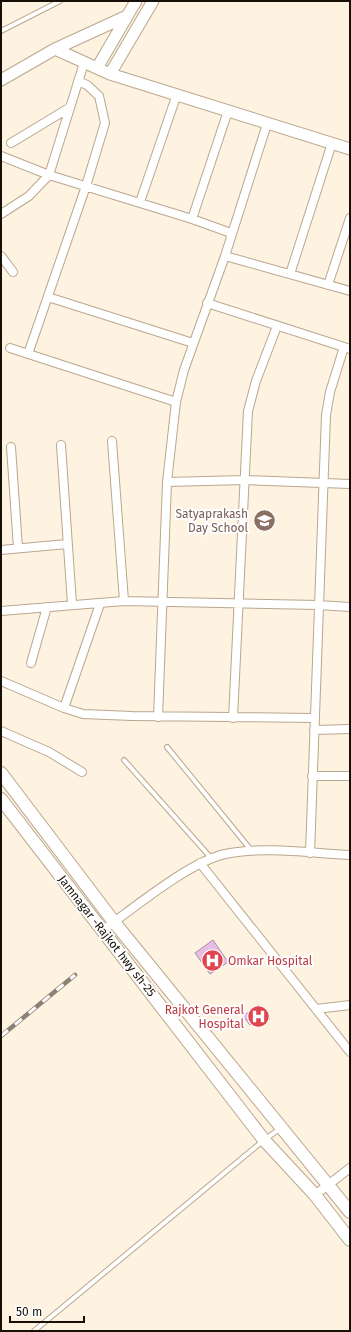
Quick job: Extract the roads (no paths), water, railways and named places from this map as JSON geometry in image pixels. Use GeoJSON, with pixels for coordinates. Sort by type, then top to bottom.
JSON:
{"type":"FeatureCollection","features":[{"type":"Feature","properties":{"kind":"main road"},"geometry":{"type":"LineString","coordinates":[[97,68],[136,1]]}},
{"type":"Feature","properties":{"kind":"main road"},"geometry":{"type":"LineString","coordinates":[[110,74],[153,1]]}},
{"type":"Feature","properties":{"kind":"main road"},"geometry":{"type":"LineString","coordinates":[[1,80],[55,49],[127,16]]}},
{"type":"Feature","properties":{"kind":"main road"},"geometry":{"type":"LineString","coordinates":[[55,49],[110,74],[350,149]]}},
{"type":"Feature","properties":{"kind":"main road"},"geometry":{"type":"LineString","coordinates":[[1,773],[114,922],[330,1185],[350,1212]]}},
{"type":"Feature","properties":{"kind":"main road","name":"Jamnagar -Rajkot hwy sh-25"},"geometry":{"type":"LineString","coordinates":[[1,799],[264,1140],[315,1195],[350,1240]]}},
{"type":"Feature","properties":{"kind":"street"},"geometry":{"type":"LineString","coordinates":[[1,214],[29,196],[49,175],[84,63]]}},
{"type":"Feature","properties":{"kind":"street"},"geometry":{"type":"LineString","coordinates":[[28,354],[86,186],[105,123],[99,96],[88,85],[78,81]]}},
{"type":"Feature","properties":{"kind":"street"},"geometry":{"type":"LineString","coordinates":[[140,202],[177,94]]}},
{"type":"Feature","properties":{"kind":"street"},"geometry":{"type":"LineString","coordinates":[[11,143],[69,108]]}},
{"type":"Feature","properties":{"kind":"street"},"geometry":{"type":"LineString","coordinates":[[192,219],[228,111]]}},
{"type":"Feature","properties":{"kind":"street"},"geometry":{"type":"LineString","coordinates":[[158,717],[167,482],[176,402],[193,343],[225,256],[231,233],[267,124]]}},
{"type":"Feature","properties":{"kind":"street"},"geometry":{"type":"LineString","coordinates":[[290,274],[332,143]]}},
{"type":"Feature","properties":{"kind":"street"},"geometry":{"type":"LineString","coordinates":[[1,156],[49,175],[140,202],[231,233]]}},
{"type":"Feature","properties":{"kind":"street"},"geometry":{"type":"LineString","coordinates":[[328,285],[350,218]]}},
{"type":"Feature","properties":{"kind":"street"},"geometry":{"type":"LineString","coordinates":[[1,256],[13,272]]}},
{"type":"Feature","properties":{"kind":"street"},"geometry":{"type":"LineString","coordinates":[[225,256],[350,291]]}},
{"type":"Feature","properties":{"kind":"street"},"geometry":{"type":"LineString","coordinates":[[48,297],[193,343]]}},
{"type":"Feature","properties":{"kind":"street"},"geometry":{"type":"LineString","coordinates":[[207,303],[347,348],[330,392],[327,410],[318,605],[310,853]]}},
{"type":"Feature","properties":{"kind":"street"},"geometry":{"type":"LineString","coordinates":[[233,718],[248,411],[256,381],[277,326]]}},
{"type":"Feature","properties":{"kind":"street"},"geometry":{"type":"LineString","coordinates":[[10,348],[176,402]]}},
{"type":"Feature","properties":{"kind":"street"},"geometry":{"type":"LineString","coordinates":[[112,441],[124,601]]}},
{"type":"Feature","properties":{"kind":"street"},"geometry":{"type":"LineString","coordinates":[[62,446],[67,544],[72,604]]}},
{"type":"Feature","properties":{"kind":"street"},"geometry":{"type":"LineString","coordinates":[[11,447],[18,548]]}},
{"type":"Feature","properties":{"kind":"street"},"geometry":{"type":"LineString","coordinates":[[167,482],[244,480],[350,484]]}},
{"type":"Feature","properties":{"kind":"street"},"geometry":{"type":"LineString","coordinates":[[1,550],[67,544]]}},
{"type":"Feature","properties":{"kind":"street"},"geometry":{"type":"LineString","coordinates":[[1,611],[72,604],[100,604],[124,601],[350,607]]}},
{"type":"Feature","properties":{"kind":"street"},"geometry":{"type":"LineString","coordinates":[[64,708],[100,604]]}},
{"type":"Feature","properties":{"kind":"street"},"geometry":{"type":"LineString","coordinates":[[31,663],[47,607]]}},
{"type":"Feature","properties":{"kind":"street"},"geometry":{"type":"LineString","coordinates":[[1,681],[64,708],[83,714],[158,717],[314,718]]}},
{"type":"Feature","properties":{"kind":"street"},"geometry":{"type":"LineString","coordinates":[[314,730],[350,729]]}},
{"type":"Feature","properties":{"kind":"street"},"geometry":{"type":"LineString","coordinates":[[1,731],[49,752],[82,772]]}},
{"type":"Feature","properties":{"kind":"street"},"geometry":{"type":"LineString","coordinates":[[312,776],[350,776]]}},
{"type":"Feature","properties":{"kind":"street"},"geometry":{"type":"LineString","coordinates":[[103,930],[200,863],[224,854],[252,851],[350,855]]}},
{"type":"Feature","properties":{"kind":"street"},"geometry":{"type":"LineString","coordinates":[[200,863],[350,1052]]}},
{"type":"Feature","properties":{"kind":"street"},"geometry":{"type":"LineString","coordinates":[[316,1009],[350,1005]]}},
{"type":"Feature","properties":{"kind":"street"},"geometry":{"type":"LineString","coordinates":[[315,1195],[330,1185],[350,1168]]}},
{"type":"Feature","properties":{"kind":"lane"},"geometry":{"type":"LineString","coordinates":[[1,31],[60,1]]}},
{"type":"Feature","properties":{"kind":"lane"},"geometry":{"type":"LineString","coordinates":[[167,747],[252,851]]}},
{"type":"Feature","properties":{"kind":"lane"},"geometry":{"type":"LineString","coordinates":[[124,760],[212,859]]}},
{"type":"Feature","properties":{"kind":"lane"},"geometry":{"type":"LineString","coordinates":[[34,1331],[264,1140],[282,1127]]}},
{"type":"Feature","properties":{"kind":"railway"},"geometry":{"type":"LineString","coordinates":[[1,1036],[75,975]]}},
{"type":"Feature","properties":{"kind":"place","name":"Satyaprakash Day School"},"geometry":{"type":"Point","coordinates":[264,521]}},
{"type":"Feature","properties":{"kind":"place","name":"Omkar Hospital"},"geometry":{"type":"Point","coordinates":[213,961]}},
{"type":"Feature","properties":{"kind":"place","name":"Rajkot General Hospital"},"geometry":{"type":"Point","coordinates":[259,1017]}}]}
